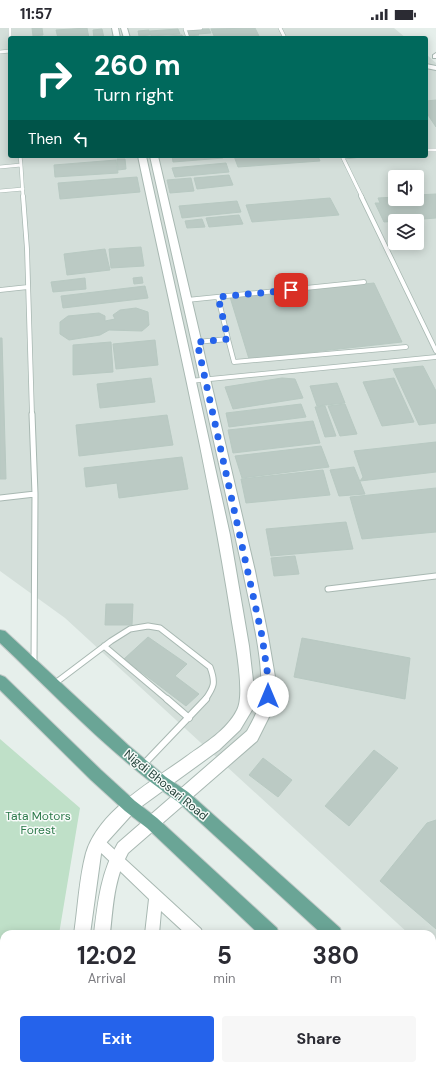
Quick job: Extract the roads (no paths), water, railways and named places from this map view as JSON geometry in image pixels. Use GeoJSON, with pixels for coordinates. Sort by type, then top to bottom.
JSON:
{"type":"FeatureCollection","features":[{"type":"Feature","properties":{"kind":"main road","name":"Nigdi Bhosari Road"},"geometry":{"type":"LineString","coordinates":[[0,635],[142,766],[161,782],[183,797],[330,930]]}},
{"type":"Feature","properties":{"kind":"main road"},"geometry":{"type":"LineString","coordinates":[[0,681],[130,806],[152,823],[267,930]]}},
{"type":"Feature","properties":{"kind":"street"},"geometry":{"type":"LineString","coordinates":[[83,930],[90,874],[94,853],[99,843],[115,821],[130,806],[161,782],[214,746],[235,726],[242,714],[248,698],[242,646],[224,534],[142,158]]}},
{"type":"Feature","properties":{"kind":"street"},"geometry":{"type":"LineString","coordinates":[[102,930],[109,876],[123,848],[252,736],[260,723],[268,696],[268,677],[262,636],[206,380],[154,158]]}},
{"type":"Feature","properties":{"kind":"street"},"geometry":{"type":"LineString","coordinates":[[99,843],[192,930]]}},
{"type":"Feature","properties":{"kind":"street"},"geometry":{"type":"LineString","coordinates":[[152,930],[156,898]]}},
{"type":"Feature","properties":{"kind":"lane"},"geometry":{"type":"LineString","coordinates":[[187,36],[185,29],[201,28]]}},
{"type":"Feature","properties":{"kind":"lane"},"geometry":{"type":"LineString","coordinates":[[20,158],[27,249],[34,494],[34,667]]}},
{"type":"Feature","properties":{"kind":"lane"},"geometry":{"type":"LineString","coordinates":[[342,158],[436,351]]}},
{"type":"Feature","properties":{"kind":"lane"},"geometry":{"type":"LineString","coordinates":[[0,167],[21,165]]}},
{"type":"Feature","properties":{"kind":"lane"},"geometry":{"type":"LineString","coordinates":[[0,191],[23,189]]}},
{"type":"Feature","properties":{"kind":"lane"},"geometry":{"type":"LineString","coordinates":[[187,300],[364,282]]}},
{"type":"Feature","properties":{"kind":"lane"},"geometry":{"type":"LineString","coordinates":[[0,290],[28,287]]}},
{"type":"Feature","properties":{"kind":"lane"},"geometry":{"type":"LineString","coordinates":[[218,297],[234,362],[406,347]]}},
{"type":"Feature","properties":{"kind":"lane"},"geometry":{"type":"LineString","coordinates":[[197,342],[228,339]]}},
{"type":"Feature","properties":{"kind":"lane"},"geometry":{"type":"LineString","coordinates":[[190,381],[436,356]]}},
{"type":"Feature","properties":{"kind":"lane"},"geometry":{"type":"LineString","coordinates":[[0,498],[34,494]]}},
{"type":"Feature","properties":{"kind":"lane"},"geometry":{"type":"LineString","coordinates":[[328,589],[436,576]]}},
{"type":"Feature","properties":{"kind":"lane"},"geometry":{"type":"LineString","coordinates":[[53,684],[104,646],[130,629],[148,626],[160,628],[210,668],[213,674],[214,687],[189,718],[142,766]]}},
{"type":"Feature","properties":{"kind":"lane"},"geometry":{"type":"LineString","coordinates":[[104,646],[189,718]]}},
{"type":"Feature","properties":{"kind":"park label","name":"Tata Motors Forest"},"geometry":{"type":"Point","coordinates":[38,823]}}]}
